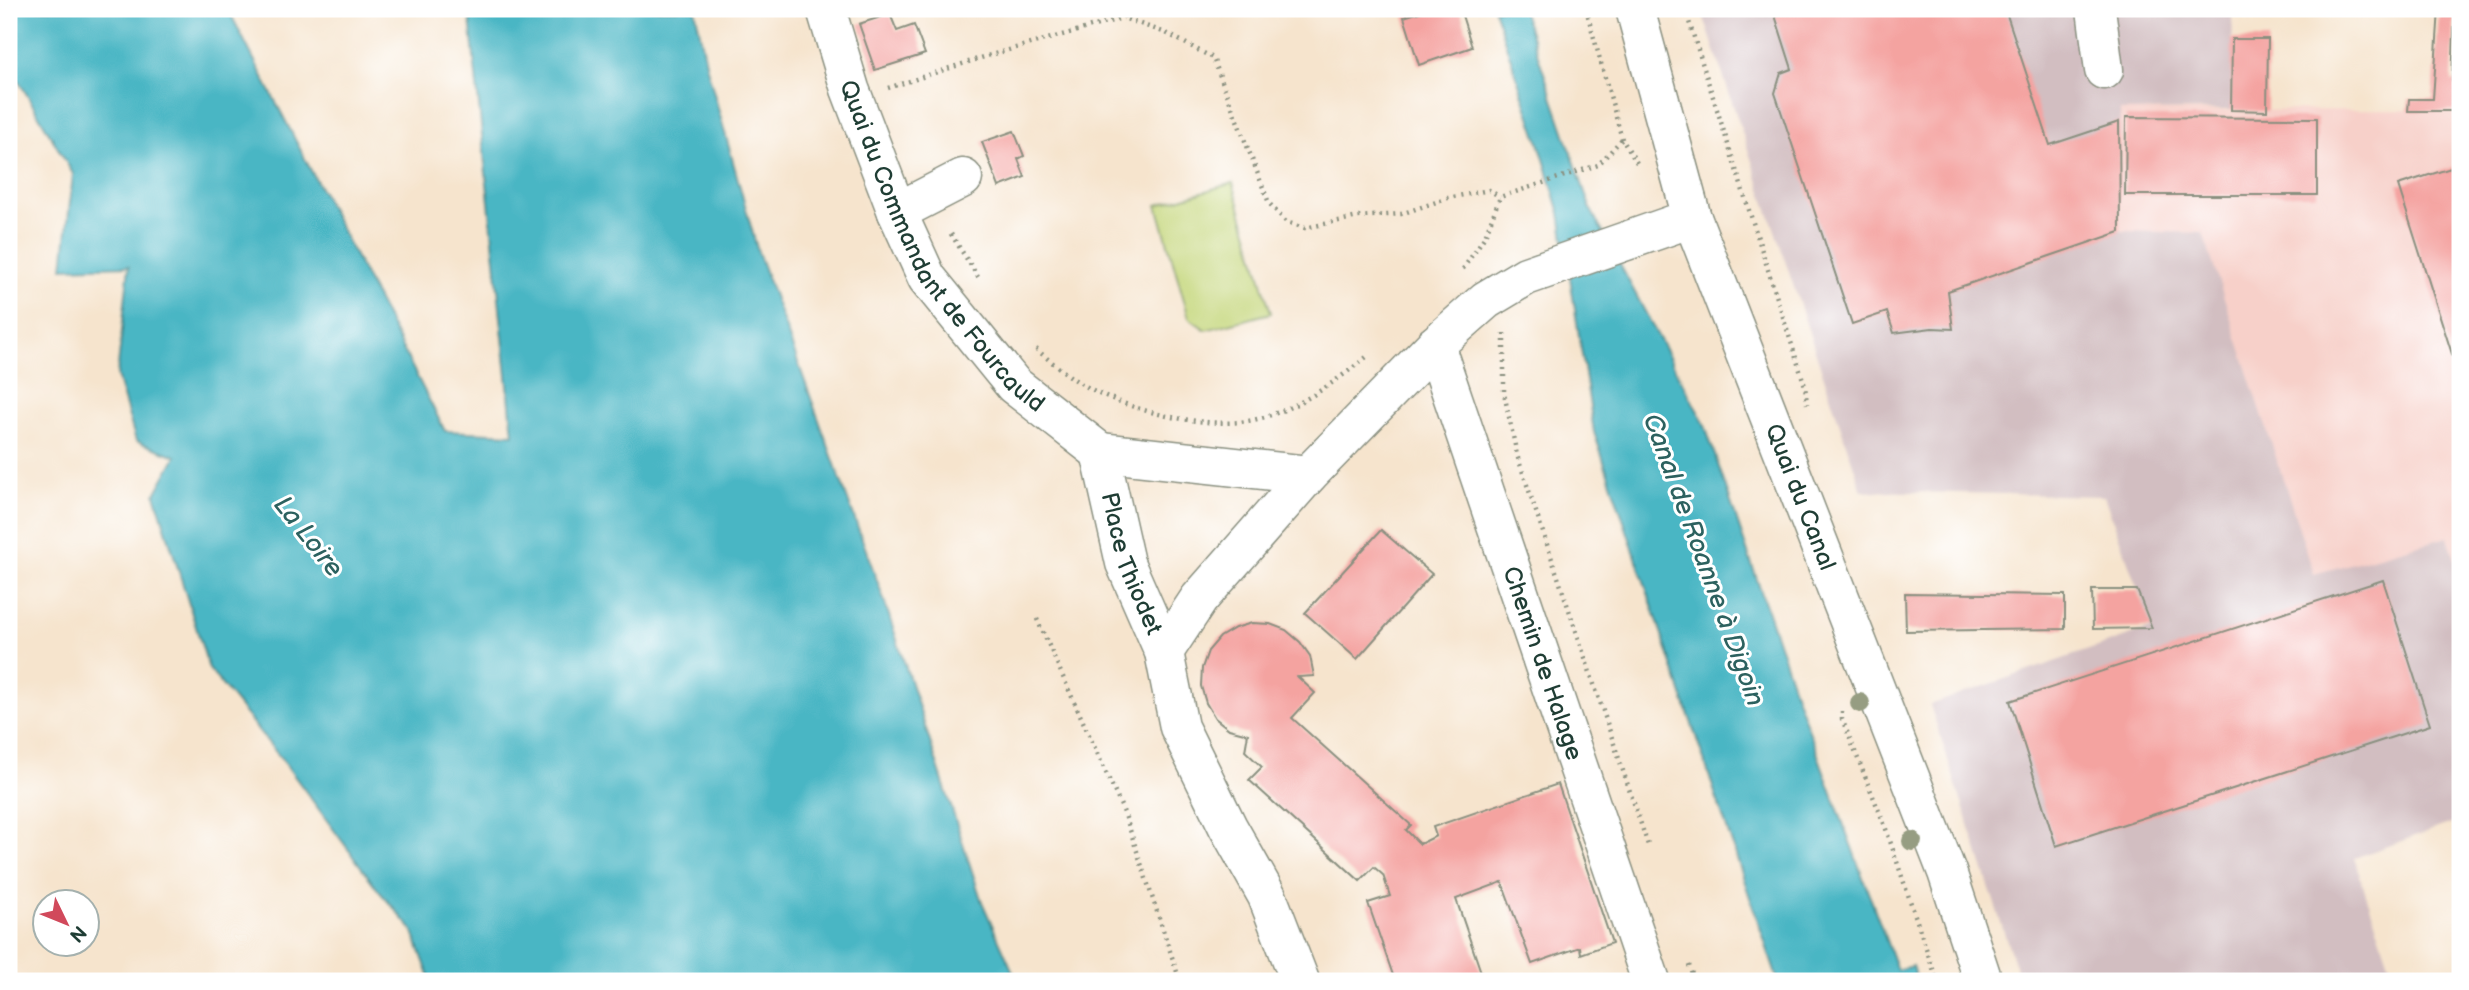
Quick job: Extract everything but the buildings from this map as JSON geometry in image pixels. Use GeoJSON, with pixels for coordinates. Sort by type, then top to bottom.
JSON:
{"type":"FeatureCollection","features":[{"type":"Feature","properties":{"kind":"street","name":"Quai du Commandant de Fourcauld"},"geometry":{"type":"LineString","coordinates":[[826,9],[856,105],[913,204],[927,278],[1014,385],[1100,452]]}},
{"type":"Feature","properties":{"kind":"street","name":"Quai du Canal"},"geometry":{"type":"LineString","coordinates":[[1634,9],[1692,218],[1942,860],[1983,981]]}},
{"type":"Feature","properties":{"kind":"street"},"geometry":{"type":"LineString","coordinates":[[2096,9],[2104,70]]}},
{"type":"Feature","properties":{"kind":"street"},"geometry":{"type":"LineString","coordinates":[[913,204],[964,178]]}},
{"type":"Feature","properties":{"kind":"street","name":"Place Thiodet"},"geometry":{"type":"LineString","coordinates":[[1164,652],[1199,599],[1308,475],[1435,345],[1486,300],[1526,276],[1692,218]]}},
{"type":"Feature","properties":{"kind":"street","name":"Chemin de Halage"},"geometry":{"type":"LineString","coordinates":[[1435,345],[1651,981]]}},
{"type":"Feature","properties":{"kind":"street","name":"Place Thiodet"},"geometry":{"type":"LineString","coordinates":[[1164,652],[1125,563],[1100,452],[1308,475]]}},
{"type":"Feature","properties":{"kind":"street"},"geometry":{"type":"LineString","coordinates":[[1164,652],[1179,727],[1228,827],[1267,896],[1300,981]]}},
{"type":"Feature","properties":{"kind":"path"},"geometry":{"type":"LineString","coordinates":[[1123,18],[1127,9]]}},
{"type":"Feature","properties":{"kind":"path"},"geometry":{"type":"LineString","coordinates":[[1685,9],[1805,386],[1808,413]]}},
{"type":"Feature","properties":{"kind":"path"},"geometry":{"type":"LineString","coordinates":[[856,105],[886,89],[987,55],[1123,18],[1166,33],[1213,58],[1269,203],[1286,222],[1306,228],[1358,217],[1401,214],[1448,198],[1489,190],[1500,197]]}},
{"type":"Feature","properties":{"kind":"path"},"geometry":{"type":"LineString","coordinates":[[1461,271],[1485,236],[1500,197],[1598,165],[1622,139]]}},
{"type":"Feature","properties":{"kind":"path"},"geometry":{"type":"LineString","coordinates":[[913,204],[986,286]]}},
{"type":"Feature","properties":{"kind":"path"},"geometry":{"type":"LineString","coordinates":[[1486,300],[1504,323],[1503,393],[1517,455],[1650,850]]}},
{"type":"Feature","properties":{"kind":"path"},"geometry":{"type":"LineString","coordinates":[[1028,339],[1037,350],[1074,379],[1120,402],[1171,416],[1216,423],[1249,421],[1293,405],[1334,383],[1377,348]]}},
{"type":"Feature","properties":{"kind":"path"},"geometry":{"type":"LineString","coordinates":[[1037,619],[1125,815],[1180,981]]}},
{"type":"Feature","properties":{"kind":"path"},"geometry":{"type":"LineString","coordinates":[[1685,955],[1694,981]]}},
{"type":"Feature","properties":{"kind":"shaded area"},"geometry":{"type":"Polygon","coordinates":[[[1701,9],[2233,9],[2231,110],[2120,111],[2120,231],[2203,233],[2314,574],[2448,537],[2460,575],[2460,820],[2354,858],[2395,981],[2034,981],[2032,974],[2019,978],[1930,705],[2152,628],[2104,496],[1862,491],[1701,9]]]}},
{"type":"Feature","properties":{"kind":"shaded area"},"geometry":{"type":"Polygon","coordinates":[[[2460,110],[2460,575],[2448,537],[2314,575],[2203,234],[2120,232],[2120,111],[2460,110]]]}},
{"type":"Feature","properties":{"kind":"green space"},"geometry":{"type":"Polygon","coordinates":[[[1233,183],[1271,313],[1206,330],[1189,318],[1157,205],[1233,183]]]}},
{"type":"Feature","properties":{"kind":"water","name":"La Loire"},"geometry":{"type":"Polygon","coordinates":[[[9,9],[228,9],[445,431],[513,434],[469,9],[695,9],[707,68],[758,252],[883,597],[982,902],[1017,981],[431,981],[412,929],[379,891],[284,762],[209,669],[155,494],[176,456],[136,441],[117,376],[129,266],[63,268],[73,174],[9,64],[9,9]]]}},
{"type":"Feature","properties":{"kind":"water","name":"Canal de Roanne à Digoin"},"geometry":{"type":"Polygon","coordinates":[[[1494,9],[1522,9],[1591,210],[1704,423],[1797,698],[1897,970],[1912,966],[1917,981],[1778,981],[1594,432],[1560,213],[1494,9]]]}}]}
